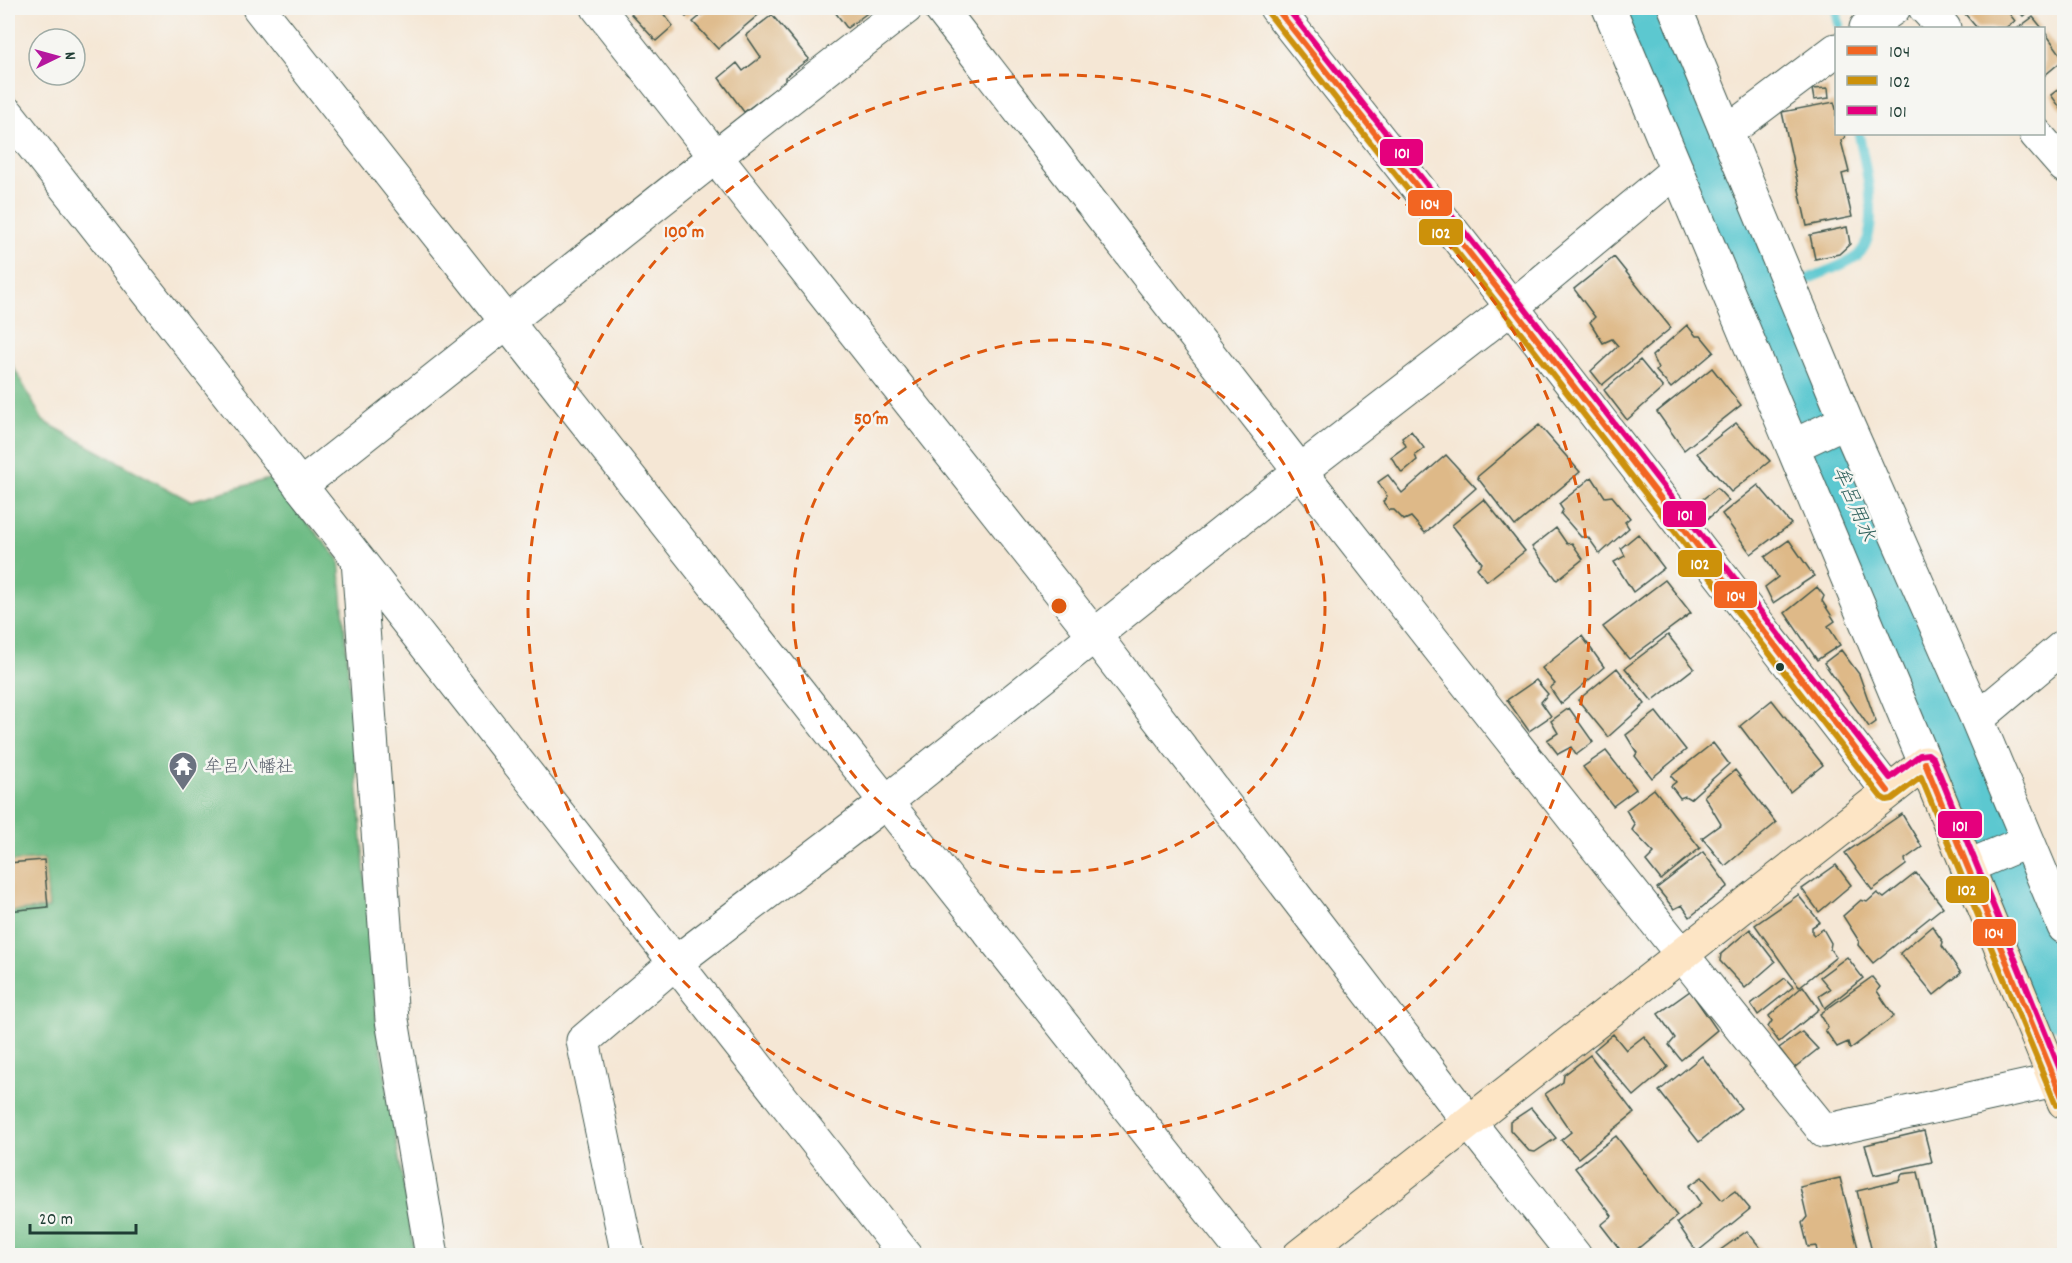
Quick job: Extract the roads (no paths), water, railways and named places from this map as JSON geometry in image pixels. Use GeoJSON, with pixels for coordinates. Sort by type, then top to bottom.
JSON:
{"type":"FeatureCollection","features":[{"type":"Feature","properties":{"kind":"street"},"geometry":{"type":"LineString","coordinates":[[259,8],[1246,1256]]}},
{"type":"Feature","properties":{"kind":"street"},"geometry":{"type":"LineString","coordinates":[[598,8],[1095,636],[1575,1256]]}},
{"type":"Feature","properties":{"kind":"street"},"geometry":{"type":"LineString","coordinates":[[300,486],[509,322],[714,156],[906,8]]}},
{"type":"Feature","properties":{"kind":"street"},"geometry":{"type":"LineString","coordinates":[[940,8],[1300,471],[1682,956],[1824,1131],[2060,1091],[1975,863],[1925,763],[1727,132],[1675,8]]}},
{"type":"Feature","properties":{"kind":"street"},"geometry":{"type":"LineString","coordinates":[[1276,8],[1512,307],[1888,791]]}},
{"type":"Feature","properties":{"kind":"street"},"geometry":{"type":"LineString","coordinates":[[1609,8],[1677,170],[1977,719],[2021,844],[2064,927]]}},
{"type":"Feature","properties":{"kind":"street"},"geometry":{"type":"LineString","coordinates":[[1867,27],[1894,8]]}},
{"type":"Feature","properties":{"kind":"street"},"geometry":{"type":"LineString","coordinates":[[1925,8],[1943,27]]}},
{"type":"Feature","properties":{"kind":"street"},"geometry":{"type":"LineString","coordinates":[[1727,132],[1835,51]]}},
{"type":"Feature","properties":{"kind":"street"},"geometry":{"type":"LineString","coordinates":[[8,114],[906,1256]]}},
{"type":"Feature","properties":{"kind":"street"},"geometry":{"type":"LineString","coordinates":[[2037,135],[2064,166]]}},
{"type":"Feature","properties":{"kind":"street"},"geometry":{"type":"LineString","coordinates":[[628,1256],[583,1041],[676,962],[885,802],[1300,471],[1512,307],[1677,170]]}},
{"type":"Feature","properties":{"kind":"street"},"geometry":{"type":"LineString","coordinates":[[358,560],[392,1020],[432,1256]]}},
{"type":"Feature","properties":{"kind":"street"},"geometry":{"type":"LineString","coordinates":[[1977,719],[2064,646]]}},
{"type":"Feature","properties":{"kind":"street"},"geometry":{"type":"LineString","coordinates":[[1299,1256],[1925,763]]}},
{"type":"Feature","properties":{"kind":"street"},"geometry":{"type":"LineString","coordinates":[[1975,863],[2021,844]]}},
{"type":"Feature","properties":{"kind":"waterway","name":"牟呂用水"},"geometry":{"type":"LineString","coordinates":[[1646,8],[2064,999]]}},
{"type":"Feature","properties":{"kind":"waterway"},"geometry":{"type":"LineString","coordinates":[[1836,8],[1839,25]]}},
{"type":"Feature","properties":{"kind":"waterway"},"geometry":{"type":"LineString","coordinates":[[1803,281],[1854,258],[1866,244],[1870,230],[1870,197],[1859,135]]}},
{"type":"Feature","properties":{"kind":"place","name":"牟呂八幡社"},"geometry":{"type":"Point","coordinates":[183,792]}}]}
